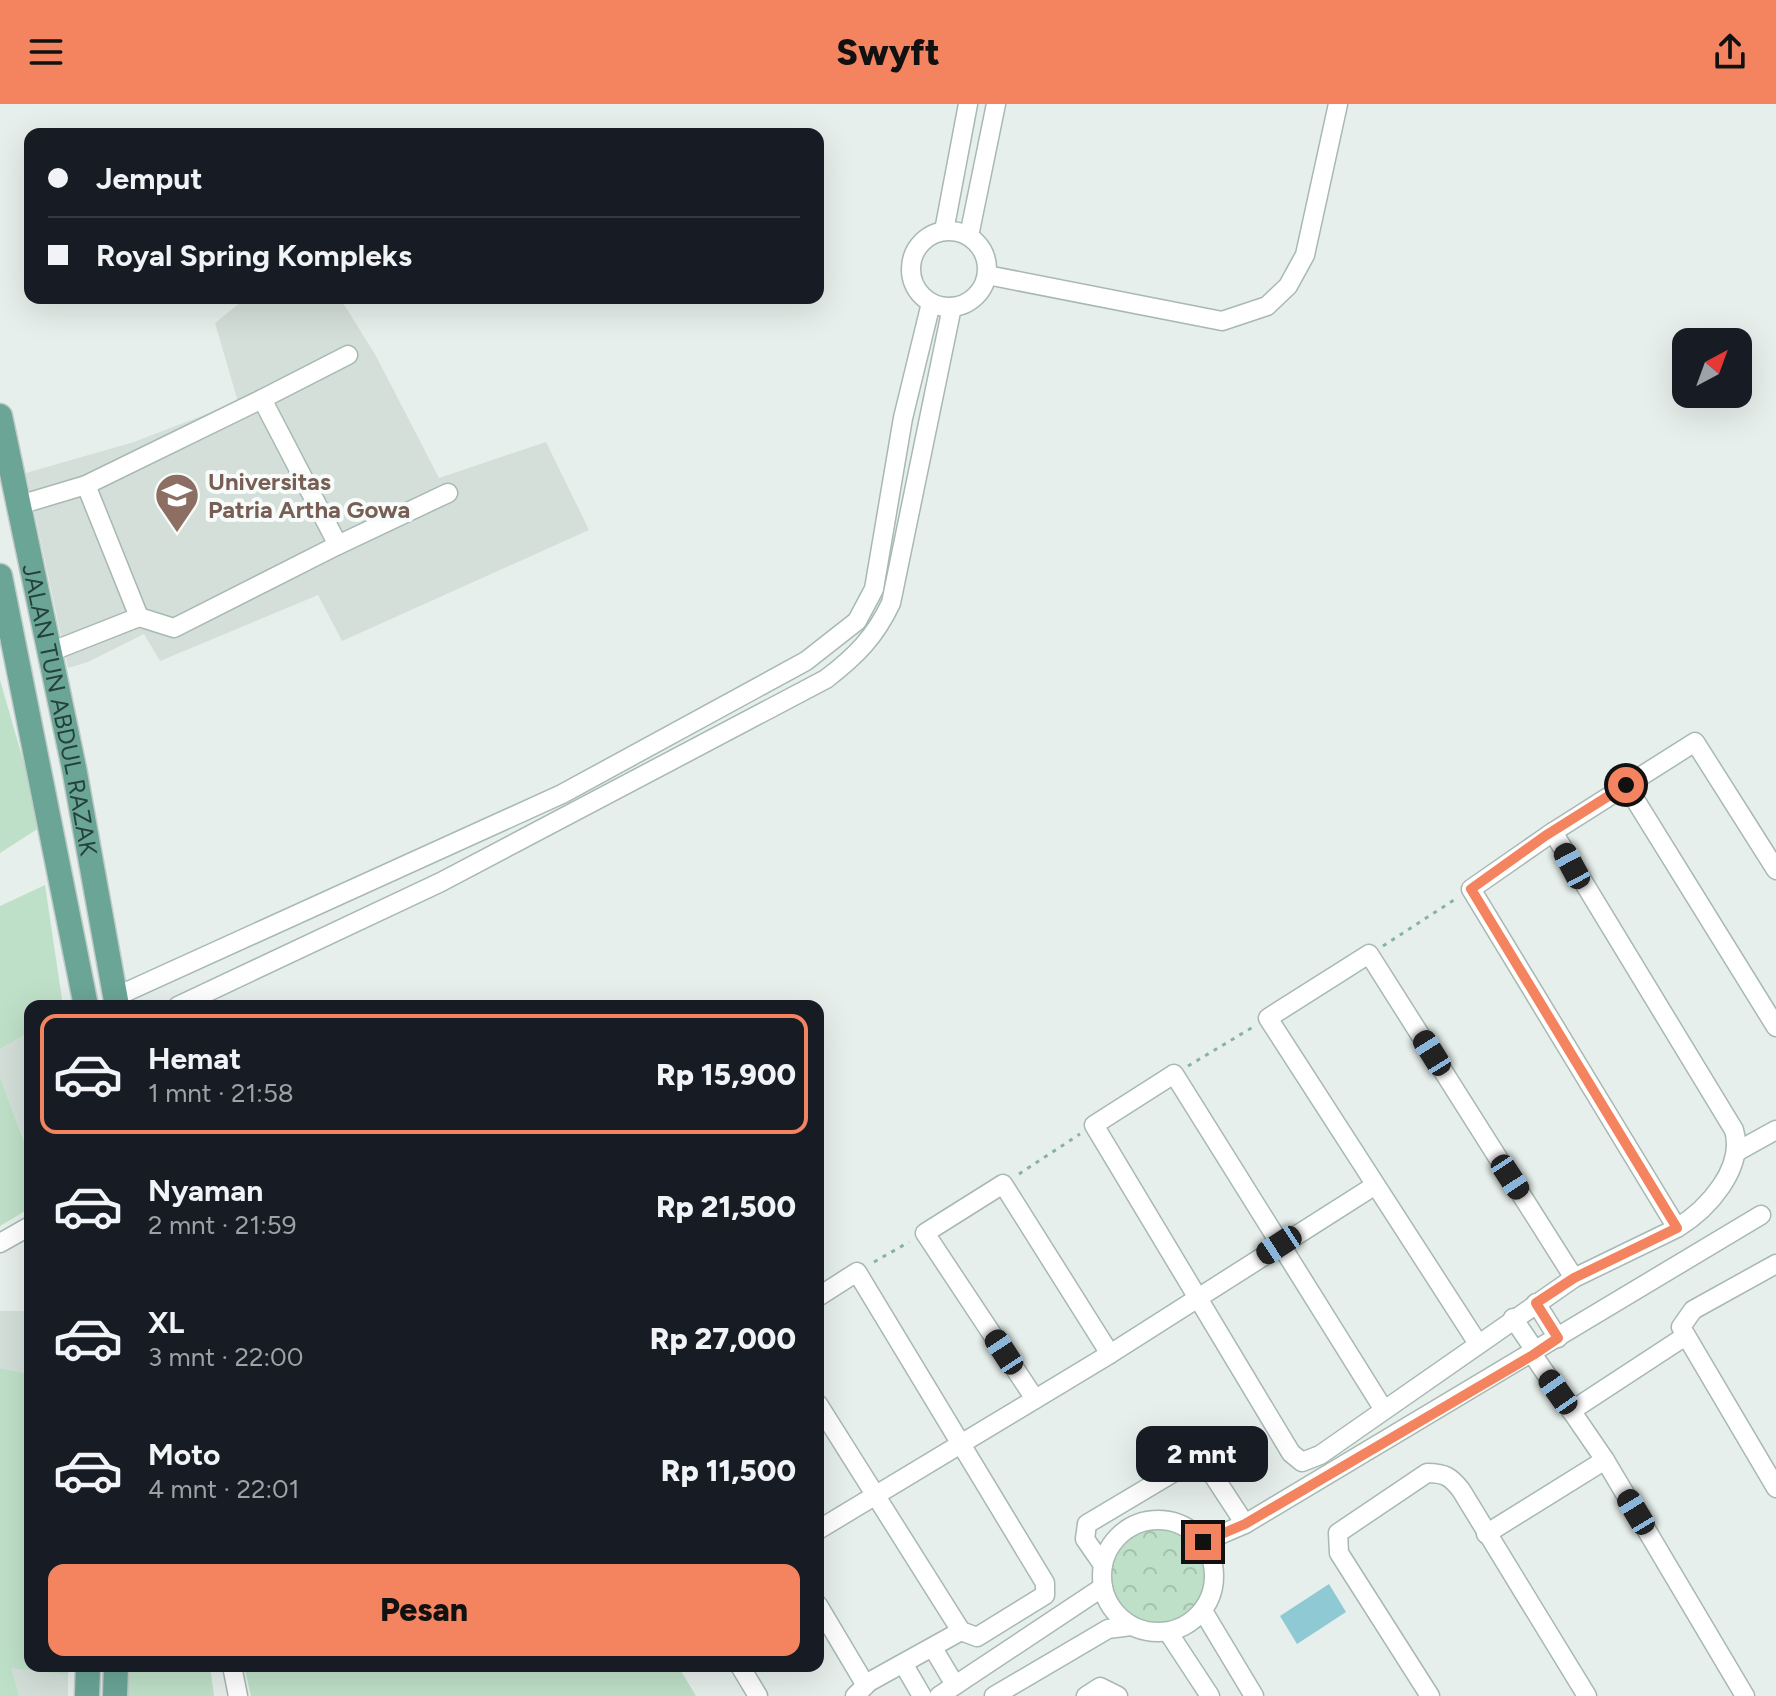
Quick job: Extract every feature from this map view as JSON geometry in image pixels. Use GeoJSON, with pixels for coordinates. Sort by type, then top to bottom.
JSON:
{"type":"FeatureCollection","features":[{"type":"Feature","properties":{"kind":"main road","name":"JALAN TUN ABDUL RAZAK"},"geometry":{"type":"LineString","coordinates":[[0,416],[50,652],[116,1000]]}},
{"type":"Feature","properties":{"kind":"main road","name":"JALAN TUN ABDUL RAZAK"},"geometry":{"type":"LineString","coordinates":[[0,576],[85,1000]]}},
{"type":"Feature","properties":{"kind":"main road"},"geometry":{"type":"LineString","coordinates":[[87,1696],[88,1672]]}},
{"type":"Feature","properties":{"kind":"main road"},"geometry":{"type":"LineString","coordinates":[[115,1696],[116,1672]]}},
{"type":"Feature","properties":{"kind":"street"},"geometry":{"type":"LineString","coordinates":[[944,231],[968,104]]}},
{"type":"Feature","properties":{"kind":"street"},"geometry":{"type":"LineString","coordinates":[[969,236],[996,104]]}},
{"type":"Feature","properties":{"kind":"street"},"geometry":{"type":"LineString","coordinates":[[987,275],[1222,321],[1267,306],[1288,286],[1305,255],[1338,104]]}},
{"type":"Feature","properties":{"kind":"street"},"geometry":{"type":"LineString","coordinates":[[944,231],[969,236],[986,256],[987,275],[979,293],[970,302],[952,307],[931,303],[915,286],[911,262],[923,241],[944,231]]}},
{"type":"Feature","properties":{"kind":"street"},"geometry":{"type":"LineString","coordinates":[[118,1000],[562,794],[806,661],[839,637],[857,621],[874,589],[903,418],[931,303]]}},
{"type":"Feature","properties":{"kind":"street"},"geometry":{"type":"LineString","coordinates":[[191,1000],[441,882],[826,679],[860,653],[878,630],[891,603],[952,307]]}},
{"type":"Feature","properties":{"kind":"street"},"geometry":{"type":"LineString","coordinates":[[19,505],[86,485],[348,355]]}},
{"type":"Feature","properties":{"kind":"street"},"geometry":{"type":"LineString","coordinates":[[262,399],[338,545]]}},
{"type":"Feature","properties":{"kind":"street"},"geometry":{"type":"LineString","coordinates":[[86,485],[139,617]]}},
{"type":"Feature","properties":{"kind":"street"},"geometry":{"type":"LineString","coordinates":[[50,652],[139,617],[174,628],[448,493]]}},
{"type":"Feature","properties":{"kind":"street"},"geometry":{"type":"LineString","coordinates":[[1677,1228],[1471,889],[1553,832],[1695,742],[1776,870]]}},
{"type":"Feature","properties":{"kind":"street"},"geometry":{"type":"LineString","coordinates":[[1626,785],[1776,1027]]}},
{"type":"Feature","properties":{"kind":"street"},"geometry":{"type":"LineString","coordinates":[[1384,1410],[1174,1074],[1094,1125],[1296,1459],[1310,1460],[1384,1410],[1477,1342],[1574,1278],[1677,1228],[1701,1211],[1735,1162],[1738,1151],[1734,1130],[1553,832]]}},
{"type":"Feature","properties":{"kind":"street"},"geometry":{"type":"LineString","coordinates":[[1477,1342],[1268,1018],[1369,954],[1574,1278]]}},
{"type":"Feature","properties":{"kind":"street"},"geometry":{"type":"LineString","coordinates":[[1738,1151],[1776,1130]]}},
{"type":"Feature","properties":{"kind":"street"},"geometry":{"type":"LineString","coordinates":[[1035,1399],[925,1233],[1003,1184],[1110,1354]]}},
{"type":"Feature","properties":{"kind":"street"},"geometry":{"type":"LineString","coordinates":[[824,1526],[1110,1354],[1374,1186]]}},
{"type":"Feature","properties":{"kind":"street"},"geometry":{"type":"LineString","coordinates":[[1203,1542],[1245,1524],[1534,1354],[1761,1215]]}},
{"type":"Feature","properties":{"kind":"street"},"geometry":{"type":"LineString","coordinates":[[0,1243],[24,1229]]}},
{"type":"Feature","properties":{"kind":"street"},"geometry":{"type":"LineString","coordinates":[[1776,1264],[1693,1310],[1681,1327],[1684,1337],[1776,1488]]}},
{"type":"Feature","properties":{"kind":"street"},"geometry":{"type":"LineString","coordinates":[[824,1293],[857,1272],[1046,1590],[1040,1599],[982,1634],[973,1637],[961,1631],[824,1413]]}},
{"type":"Feature","properties":{"kind":"street"},"geometry":{"type":"LineString","coordinates":[[1536,1303],[1558,1338]]}},
{"type":"Feature","properties":{"kind":"street"},"geometry":{"type":"LineString","coordinates":[[1513,1318],[1605,1460],[1745,1696]]}},
{"type":"Feature","properties":{"kind":"street"},"geometry":{"type":"LineString","coordinates":[[1571,1411],[1684,1337]]}},
{"type":"Feature","properties":{"kind":"street"},"geometry":{"type":"LineString","coordinates":[[1486,1534],[1605,1460]]}},
{"type":"Feature","properties":{"kind":"street"},"geometry":{"type":"LineString","coordinates":[[1103,1565],[1085,1539],[1087,1524],[1191,1462],[1204,1464],[1211,1472],[1245,1524]]}},
{"type":"Feature","properties":{"kind":"street"},"geometry":{"type":"LineString","coordinates":[[1430,1696],[1339,1553],[1338,1533],[1427,1473],[1445,1474],[1461,1490],[1587,1696]]}},
{"type":"Feature","properties":{"kind":"street"},"geometry":{"type":"LineString","coordinates":[[994,1696],[1108,1629],[1131,1626],[1168,1632],[1188,1624],[1203,1611],[1212,1592],[1214,1571],[1203,1542],[1177,1523],[1145,1522],[1117,1537],[1103,1565],[1103,1587],[1113,1609],[1131,1626]]}},
{"type":"Feature","properties":{"kind":"street"},"geometry":{"type":"LineString","coordinates":[[939,1696],[1103,1587]]}},
{"type":"Feature","properties":{"kind":"street"},"geometry":{"type":"LineString","coordinates":[[1203,1611],[1254,1696]]}},
{"type":"Feature","properties":{"kind":"street"},"geometry":{"type":"LineString","coordinates":[[824,1615],[862,1679],[869,1682]]}},
{"type":"Feature","properties":{"kind":"street"},"geometry":{"type":"LineString","coordinates":[[855,1696],[869,1682],[961,1631]]}},
{"type":"Feature","properties":{"kind":"street"},"geometry":{"type":"LineString","coordinates":[[1168,1632],[1210,1696]]}},
{"type":"Feature","properties":{"kind":"street"},"geometry":{"type":"LineString","coordinates":[[933,1648],[955,1685]]}},
{"type":"Feature","properties":{"kind":"street"},"geometry":{"type":"LineString","coordinates":[[904,1665],[922,1696]]}},
{"type":"Feature","properties":{"kind":"street"},"geometry":{"type":"LineString","coordinates":[[233,1672],[238,1696]]}},
{"type":"Feature","properties":{"kind":"street"},"geometry":{"type":"LineString","coordinates":[[744,1672],[758,1696]]}},
{"type":"Feature","properties":{"kind":"street"},"geometry":{"type":"LineString","coordinates":[[1086,1696],[1100,1687],[1118,1696]]}},
{"type":"Feature","properties":{"kind":"path"},"geometry":{"type":"LineString","coordinates":[[1369,954],[1471,889]]}},
{"type":"Feature","properties":{"kind":"path"},"geometry":{"type":"LineString","coordinates":[[1174,1074],[1268,1018]]}},
{"type":"Feature","properties":{"kind":"path"},"geometry":{"type":"LineString","coordinates":[[1003,1184],[1094,1125]]}},
{"type":"Feature","properties":{"kind":"path"},"geometry":{"type":"LineString","coordinates":[[857,1272],[925,1233]]}},
{"type":"Feature","properties":{"kind":"shaded area"},"geometry":{"type":"Polygon","coordinates":[[[239,304],[344,304],[376,356],[439,478],[546,442],[589,530],[342,641],[318,595],[160,661],[144,634],[88,662],[68,668],[26,473],[134,442],[238,402],[215,323],[239,304]]]}},
{"type":"Feature","properties":{"kind":"shaded area"},"geometry":{"type":"Polygon","coordinates":[[[24,1035],[24,1139],[0,1077],[0,1049],[24,1035]]]}},
{"type":"Feature","properties":{"kind":"shaded area"},"geometry":{"type":"Polygon","coordinates":[[[0,1311],[24,1311],[24,1373],[0,1368],[0,1311]]]}},
{"type":"Feature","properties":{"kind":"shaded area"},"geometry":{"type":"Polygon","coordinates":[[[10,1667],[24,1669],[24,1672],[68,1675],[68,1696],[19,1696],[10,1667]]]}},
{"type":"Feature","properties":{"kind":"green space"},"geometry":{"type":"Polygon","coordinates":[[[0,680],[42,826],[0,853],[0,680]]]}},
{"type":"Feature","properties":{"kind":"green space"},"geometry":{"type":"Polygon","coordinates":[[[45,885],[62,1000],[24,1000],[24,1035],[0,1049],[0,906],[45,885]]]}},
{"type":"Feature","properties":{"kind":"green space"},"geometry":{"type":"Polygon","coordinates":[[[0,1077],[24,1140],[24,1212],[0,1226],[0,1077]]]}},
{"type":"Feature","properties":{"kind":"green space"},"geometry":{"type":"Polygon","coordinates":[[[0,1368],[24,1373],[24,1670],[11,1668],[19,1696],[0,1696],[0,1368]]]}},
{"type":"Feature","properties":{"kind":"green space"},"geometry":{"type":"Polygon","coordinates":[[[1158,1524],[1177,1528],[1194,1539],[1205,1556],[1209,1575],[1205,1594],[1194,1611],[1177,1622],[1158,1626],[1139,1622],[1122,1611],[1111,1594],[1107,1575],[1111,1556],[1122,1539],[1139,1528],[1158,1524]]]}},
{"type":"Feature","properties":{"kind":"green space"},"geometry":{"type":"Polygon","coordinates":[[[113,1672],[211,1672],[214,1696],[113,1696],[113,1672]]]}},
{"type":"Feature","properties":{"kind":"green space"},"geometry":{"type":"Polygon","coordinates":[[[245,1672],[682,1672],[696,1696],[251,1696],[245,1672]]]}},
{"type":"Feature","properties":{"kind":"water"},"geometry":{"type":"Polygon","coordinates":[[[1329,1584],[1346,1612],[1297,1644],[1280,1616],[1329,1584]]]}},
{"type":"Feature","properties":{"kind":"place","name":"Universitas Patria Artha Gowa"},"geometry":{"type":"Point","coordinates":[177,534]}},
{"type":"Feature","properties":{"kind":"route"},"geometry":{"type":"LineString","coordinates":[[1203,1542],[1245,1524],[1533,1355],[1558,1338],[1536,1303],[1574,1278],[1677,1228],[1575,1066],[1471,889],[1545,836],[1626,785]]}}]}
